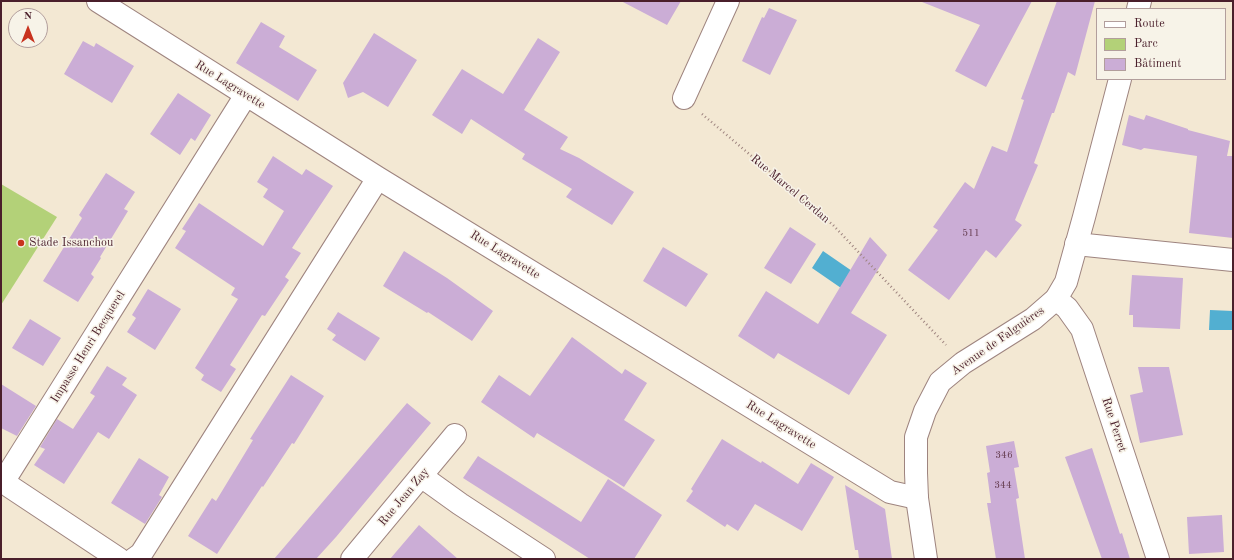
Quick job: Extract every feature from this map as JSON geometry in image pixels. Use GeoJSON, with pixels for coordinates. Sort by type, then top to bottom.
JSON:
{"type":"FeatureCollection","features":[{"type":"Feature","properties":{"kind":"street","name":"Rue Lagravette"},"geometry":{"type":"LineString","coordinates":[[98,1],[378,178],[890,492],[918,498]]}},
{"type":"Feature","properties":{"kind":"street"},"geometry":{"type":"LineString","coordinates":[[684,98],[728,1]]}},
{"type":"Feature","properties":{"kind":"street","name":"Avenue de Falguières"},"geometry":{"type":"LineString","coordinates":[[926,559],[916,474],[916,437],[925,411],[940,382],[963,363],[1033,320],[1056,298],[1066,282],[1120,80]]}},
{"type":"Feature","properties":{"kind":"street","name":"Impasse Henri Becquerel"},"geometry":{"type":"LineString","coordinates":[[119,559],[9,486],[5,479],[246,95]]}},
{"type":"Feature","properties":{"kind":"street"},"geometry":{"type":"LineString","coordinates":[[134,559],[141,554],[378,178]]}},
{"type":"Feature","properties":{"kind":"street"},"geometry":{"type":"LineString","coordinates":[[1076,244],[1233,260]]}},
{"type":"Feature","properties":{"kind":"street","name":"Rue Perret"},"geometry":{"type":"LineString","coordinates":[[1056,298],[1067,308],[1082,329],[1158,559]]}},
{"type":"Feature","properties":{"kind":"street","name":"Rue Jean Zay"},"geometry":{"type":"LineString","coordinates":[[352,559],[455,435]]}},
{"type":"Feature","properties":{"kind":"street"},"geometry":{"type":"LineString","coordinates":[[421,476],[460,504],[544,559]]}},
{"type":"Feature","properties":{"kind":"path","name":"Rue Marcel Cerdan"},"geometry":{"type":"LineString","coordinates":[[684,98],[833,225],[963,363]]}},
{"type":"Feature","properties":{"kind":"green space","name":"Stade Issanchou"},"geometry":{"type":"Polygon","coordinates":[[[1,184],[57,217],[1,305],[1,184]]]}},
{"type":"Feature","properties":{"kind":"water"},"geometry":{"type":"Polygon","coordinates":[[[823,251],[852,271],[841,288],[812,268],[823,251]]]}},
{"type":"Feature","properties":{"kind":"water"},"geometry":{"type":"Polygon","coordinates":[[[1210,310],[1233,311],[1233,330],[1209,330],[1210,310]]]}},
{"type":"Feature","properties":{"kind":"building"},"geometry":{"type":"Polygon","coordinates":[[[621,1],[681,1],[667,25],[621,1]]]}},
{"type":"Feature","properties":{"kind":"building"},"geometry":{"type":"Polygon","coordinates":[[[922,1],[1032,1],[986,87],[955,71],[980,25],[922,1]]]}},
{"type":"Feature","properties":{"kind":"building"},"geometry":{"type":"Polygon","coordinates":[[[1057,1],[1095,1],[1075,76],[1068,72],[1054,113],[1052,113],[1034,163],[1038,165],[1015,220],[1022,225],[996,258],[986,250],[949,300],[908,270],[938,230],[933,227],[965,182],[974,189],[992,146],[1007,152],[1024,100],[1021,99],[1057,1]]]}},
{"type":"Feature","properties":{"kind":"building"},"geometry":{"type":"Polygon","coordinates":[[[769,8],[797,20],[770,75],[742,61],[762,17],[764,18],[769,8]]]}},
{"type":"Feature","properties":{"kind":"building"},"geometry":{"type":"Polygon","coordinates":[[[261,22],[285,36],[279,47],[317,70],[298,101],[236,63],[261,22]]]}},
{"type":"Feature","properties":{"kind":"building"},"geometry":{"type":"Polygon","coordinates":[[[374,33],[417,60],[388,107],[363,92],[348,98],[343,83],[374,33]]]}},
{"type":"Feature","properties":{"kind":"building"},"geometry":{"type":"Polygon","coordinates":[[[538,38],[560,52],[524,110],[568,137],[560,149],[579,158],[634,192],[612,225],[566,197],[572,189],[522,159],[525,154],[471,119],[462,134],[432,115],[462,69],[503,94],[538,38]]]}},
{"type":"Feature","properties":{"kind":"building"},"geometry":{"type":"Polygon","coordinates":[[[83,41],[94,47],[96,43],[134,66],[112,103],[64,74],[83,41]]]}},
{"type":"Feature","properties":{"kind":"building"},"geometry":{"type":"Polygon","coordinates":[[[178,93],[211,115],[195,141],[191,138],[180,155],[150,134],[178,93]]]}},
{"type":"Feature","properties":{"kind":"building"},"geometry":{"type":"Polygon","coordinates":[[[1129,115],[1144,120],[1146,115],[1188,130],[1230,141],[1227,156],[1233,156],[1233,238],[1189,233],[1197,156],[1144,148],[1141,150],[1122,145],[1129,115]]]}},
{"type":"Feature","properties":{"kind":"building"},"geometry":{"type":"Polygon","coordinates":[[[273,156],[302,175],[306,169],[333,186],[292,248],[301,253],[285,277],[289,280],[265,316],[262,315],[230,365],[236,369],[221,392],[201,380],[204,375],[195,368],[238,299],[231,295],[235,288],[175,248],[186,231],[182,229],[199,203],[263,246],[284,211],[263,197],[268,189],[257,182],[273,156]]]}},
{"type":"Feature","properties":{"kind":"building"},"geometry":{"type":"Polygon","coordinates":[[[106,173],[135,192],[124,209],[128,211],[91,274],[94,277],[78,302],[43,281],[82,218],[79,215],[106,173]]]}},
{"type":"Feature","properties":{"kind":"building"},"geometry":{"type":"Polygon","coordinates":[[[790,227],[816,244],[791,284],[764,268],[790,227]]]}},
{"type":"Feature","properties":{"kind":"building"},"geometry":{"type":"Polygon","coordinates":[[[870,237],[887,255],[851,313],[887,335],[849,395],[778,353],[774,359],[738,336],[766,291],[818,324],[870,237]]]}},
{"type":"Feature","properties":{"kind":"building"},"geometry":{"type":"Polygon","coordinates":[[[663,247],[708,274],[686,307],[643,281],[663,247]]]}},
{"type":"Feature","properties":{"kind":"building"},"geometry":{"type":"Polygon","coordinates":[[[404,251],[447,278],[493,311],[472,341],[428,312],[427,313],[383,286],[404,251]]]}},
{"type":"Feature","properties":{"kind":"building"},"geometry":{"type":"Polygon","coordinates":[[[1132,275],[1183,278],[1180,329],[1133,327],[1133,315],[1129,315],[1132,275]]]}},
{"type":"Feature","properties":{"kind":"building"},"geometry":{"type":"Polygon","coordinates":[[[148,289],[181,309],[155,350],[127,332],[136,318],[132,315],[148,289]]]}},
{"type":"Feature","properties":{"kind":"building"},"geometry":{"type":"Polygon","coordinates":[[[338,312],[380,338],[365,361],[332,340],[336,335],[327,329],[338,312]]]}},
{"type":"Feature","properties":{"kind":"building"},"geometry":{"type":"Polygon","coordinates":[[[30,319],[61,338],[43,366],[12,348],[30,319]]]}},
{"type":"Feature","properties":{"kind":"building"},"geometry":{"type":"Polygon","coordinates":[[[572,337],[622,374],[625,369],[647,383],[624,420],[655,440],[624,487],[537,433],[534,438],[481,402],[499,375],[530,396],[572,337]]]}},
{"type":"Feature","properties":{"kind":"building"},"geometry":{"type":"Polygon","coordinates":[[[107,366],[127,378],[122,385],[137,395],[109,439],[98,432],[64,484],[34,465],[45,449],[40,447],[57,419],[73,429],[95,396],[90,393],[107,366]]]}},
{"type":"Feature","properties":{"kind":"building"},"geometry":{"type":"Polygon","coordinates":[[[1138,367],[1169,367],[1183,435],[1140,443],[1130,395],[1143,392],[1138,367]]]}},
{"type":"Feature","properties":{"kind":"building"},"geometry":{"type":"Polygon","coordinates":[[[291,375],[324,396],[294,444],[292,443],[217,554],[188,536],[212,498],[216,501],[253,440],[250,439],[291,375]]]}},
{"type":"Feature","properties":{"kind":"building"},"geometry":{"type":"Polygon","coordinates":[[[1,384],[36,406],[17,436],[1,428],[1,384]]]}},
{"type":"Feature","properties":{"kind":"building"},"geometry":{"type":"Polygon","coordinates":[[[407,403],[431,423],[336,537],[316,559],[274,559],[407,403]]]}},
{"type":"Feature","properties":{"kind":"building"},"geometry":{"type":"Polygon","coordinates":[[[722,439],[761,463],[762,461],[798,484],[811,463],[834,477],[802,531],[755,504],[738,531],[727,524],[725,527],[686,501],[693,491],[691,489],[722,439]]]}},
{"type":"Feature","properties":{"kind":"building"},"geometry":{"type":"Polygon","coordinates":[[[1014,441],[1019,467],[1014,468],[1019,498],[1016,499],[1025,559],[996,559],[987,503],[991,503],[987,473],[990,472],[986,446],[1014,441]]]}},
{"type":"Feature","properties":{"kind":"building"},"geometry":{"type":"Polygon","coordinates":[[[1092,448],[1120,534],[1122,533],[1130,559],[1102,559],[1065,457],[1092,448]]]}},
{"type":"Feature","properties":{"kind":"building"},"geometry":{"type":"Polygon","coordinates":[[[478,456],[581,522],[608,479],[662,515],[634,559],[590,559],[463,478],[478,456]]]}},
{"type":"Feature","properties":{"kind":"building"},"geometry":{"type":"Polygon","coordinates":[[[139,458],[169,477],[159,495],[162,497],[145,524],[111,503],[139,458]]]}},
{"type":"Feature","properties":{"kind":"building"},"geometry":{"type":"Polygon","coordinates":[[[845,485],[885,509],[892,559],[859,559],[858,550],[855,550],[845,485]]]}},
{"type":"Feature","properties":{"kind":"building"},"geometry":{"type":"Polygon","coordinates":[[[1222,515],[1224,552],[1189,554],[1187,517],[1222,515]]]}},
{"type":"Feature","properties":{"kind":"building"},"geometry":{"type":"Polygon","coordinates":[[[419,525],[458,559],[390,559],[419,525]]]}},
{"type":"Feature","properties":{"kind":"place","name":"Stade Issanchou"},"geometry":{"type":"Point","coordinates":[21,243]}}]}
